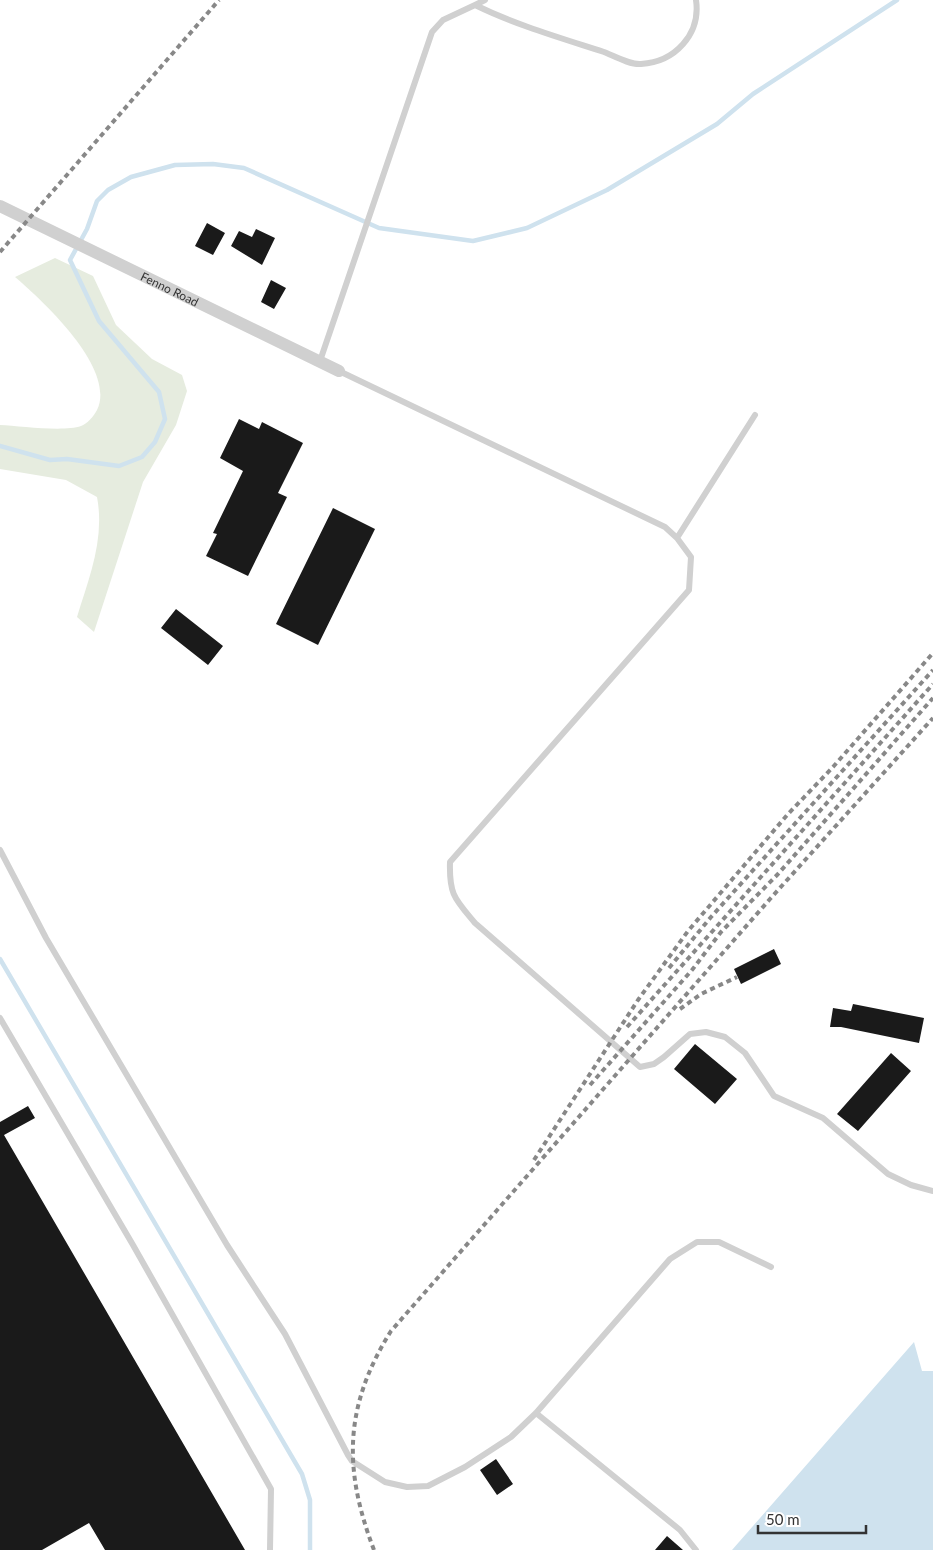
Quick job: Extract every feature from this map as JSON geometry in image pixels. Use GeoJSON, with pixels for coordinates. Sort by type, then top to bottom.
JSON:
{"type":"FeatureCollection","features":[{"type":"Feature","properties":{"kind":"street","name":"Fenno Road"},"geometry":{"type":"LineString","coordinates":[[0,206],[339,371]]}},
{"type":"Feature","properties":{"kind":"lane"},"geometry":{"type":"LineString","coordinates":[[320,361],[432,32],[443,20],[485,0]]}},
{"type":"Feature","properties":{"kind":"lane"},"geometry":{"type":"LineString","coordinates":[[474,5],[497,16],[639,64],[668,55],[689,38],[696,25],[696,0]]}},
{"type":"Feature","properties":{"kind":"lane"},"geometry":{"type":"LineString","coordinates":[[339,371],[665,527],[677,538],[691,557],[689,590],[450,862],[450,886],[457,901],[475,923],[640,1067],[654,1064],[690,1034],[706,1032],[725,1037],[745,1053],[774,1096],[823,1118],[888,1174],[911,1185],[933,1191]]}},
{"type":"Feature","properties":{"kind":"lane"},"geometry":{"type":"LineString","coordinates":[[677,538],[755,415]]}},
{"type":"Feature","properties":{"kind":"lane"},"geometry":{"type":"LineString","coordinates":[[0,850],[46,938],[228,1245],[285,1334],[352,1461],[385,1482],[407,1488],[428,1486],[465,1467],[512,1437],[670,1259],[697,1242],[719,1242],[771,1267]]}},
{"type":"Feature","properties":{"kind":"lane"},"geometry":{"type":"LineString","coordinates":[[0,1018],[133,1245],[271,1489],[270,1550]]}},
{"type":"Feature","properties":{"kind":"lane"},"geometry":{"type":"LineString","coordinates":[[536,1412],[684,1534],[696,1550]]}},
{"type":"Feature","properties":{"kind":"shaded area"},"geometry":{"type":"Polygon","coordinates":[[[55,258],[93,276],[116,325],[152,359],[182,375],[187,391],[176,425],[143,482],[94,632],[77,617],[95,558],[99,528],[97,497],[66,480],[0,469],[0,425],[53,429],[73,428],[86,424],[97,410],[100,393],[97,375],[87,356],[59,319],[15,277],[55,258]]]}},
{"type":"Feature","properties":{"kind":"water"},"geometry":{"type":"Polygon","coordinates":[[[914,1342],[922,1371],[933,1371],[933,1550],[732,1550],[914,1342]]]}},
{"type":"Feature","properties":{"kind":"building"},"geometry":{"type":"Polygon","coordinates":[[[207,223],[225,233],[213,255],[195,246],[207,223]]]}},
{"type":"Feature","properties":{"kind":"building"},"geometry":{"type":"Polygon","coordinates":[[[256,229],[275,238],[262,265],[231,246],[239,231],[252,237],[256,229]]]}},
{"type":"Feature","properties":{"kind":"building"},"geometry":{"type":"Polygon","coordinates":[[[271,280],[286,288],[274,309],[261,302],[271,280]]]}},
{"type":"Feature","properties":{"kind":"building"},"geometry":{"type":"Polygon","coordinates":[[[239,419],[259,429],[262,422],[303,443],[278,493],[287,497],[248,576],[206,556],[217,534],[213,533],[243,471],[220,458],[239,419]]]}},
{"type":"Feature","properties":{"kind":"building"},"geometry":{"type":"Polygon","coordinates":[[[333,508],[375,529],[318,645],[276,624],[333,508]]]}},
{"type":"Feature","properties":{"kind":"building"},"geometry":{"type":"Polygon","coordinates":[[[176,609],[223,646],[208,665],[161,628],[176,609]]]}},
{"type":"Feature","properties":{"kind":"building"},"geometry":{"type":"Polygon","coordinates":[[[774,949],[781,964],[741,984],[734,969],[774,949]]]}},
{"type":"Feature","properties":{"kind":"building"},"geometry":{"type":"Polygon","coordinates":[[[853,1004],[924,1018],[919,1043],[841,1027],[830,1027],[833,1008],[851,1011],[853,1004]]]}},
{"type":"Feature","properties":{"kind":"building"},"geometry":{"type":"Polygon","coordinates":[[[695,1044],[737,1079],[715,1104],[674,1069],[695,1044]]]}},
{"type":"Feature","properties":{"kind":"building"},"geometry":{"type":"Polygon","coordinates":[[[891,1053],[911,1071],[858,1131],[837,1114],[891,1053]]]}},
{"type":"Feature","properties":{"kind":"building"},"geometry":{"type":"Polygon","coordinates":[[[28,1106],[35,1118],[4,1135],[245,1550],[105,1550],[89,1523],[42,1550],[0,1550],[0,1122],[28,1106]]]}},
{"type":"Feature","properties":{"kind":"building"},"geometry":{"type":"Polygon","coordinates":[[[496,1459],[513,1484],[497,1495],[480,1470],[496,1459]]]}},
{"type":"Feature","properties":{"kind":"building"},"geometry":{"type":"Polygon","coordinates":[[[667,1536],[683,1550],[655,1550],[667,1536]]]}},
{"type":"Feature","properties":{"kind":"waterway"},"geometry":{"type":"LineString","coordinates":[[0,446],[50,460],[67,459],[119,466],[142,457],[155,442],[165,419],[159,392],[99,321],[70,260],[87,229],[97,201],[108,190],[131,177],[175,165],[213,164],[244,168],[379,228],[473,241],[527,228],[607,190],[717,124],[753,94],[897,0]]}},
{"type":"Feature","properties":{"kind":"waterway"},"geometry":{"type":"LineString","coordinates":[[0,959],[302,1474],[310,1500],[310,1550]]}},
{"type":"Feature","properties":{"kind":"railway"},"geometry":{"type":"LineString","coordinates":[[0,252],[219,0]]}},
{"type":"Feature","properties":{"kind":"railway"},"geometry":{"type":"LineString","coordinates":[[534,1160],[638,1000],[688,931],[788,814],[833,767],[933,653]]}},
{"type":"Feature","properties":{"kind":"railway"},"geometry":{"type":"LineString","coordinates":[[669,968],[711,917],[933,670]]}},
{"type":"Feature","properties":{"kind":"railway"},"geometry":{"type":"LineString","coordinates":[[627,1027],[933,684]]}},
{"type":"Feature","properties":{"kind":"railway"},"geometry":{"type":"LineString","coordinates":[[590,1085],[692,970],[721,932],[778,874],[933,698]]}},
{"type":"Feature","properties":{"kind":"railway"},"geometry":{"type":"LineString","coordinates":[[374,1550],[357,1492],[353,1465],[353,1438],[364,1385],[391,1331],[770,899],[933,718]]}},
{"type":"Feature","properties":{"kind":"railway"},"geometry":{"type":"LineString","coordinates":[[680,1009],[701,994],[737,977]]}}]}
